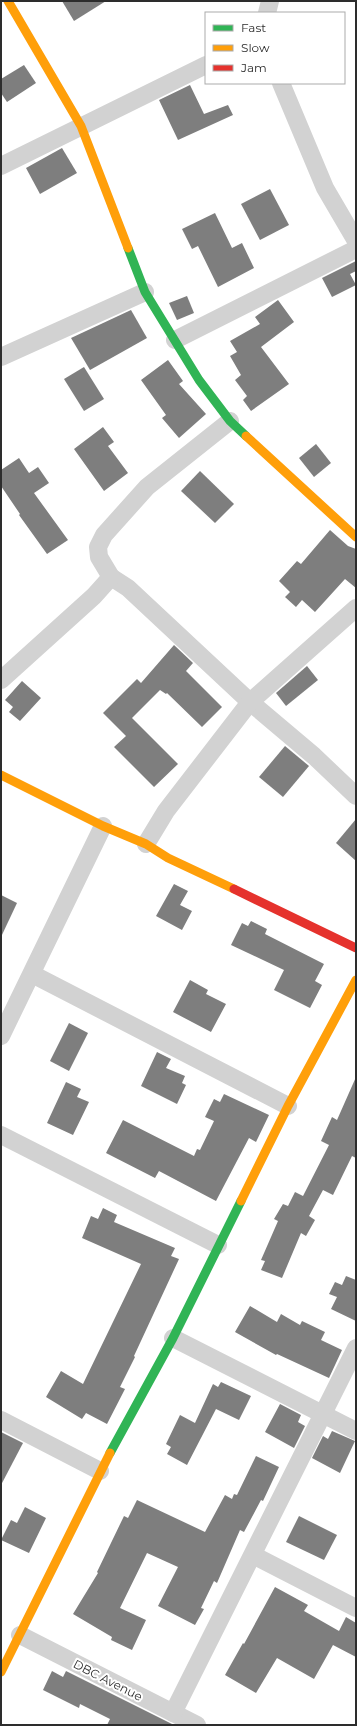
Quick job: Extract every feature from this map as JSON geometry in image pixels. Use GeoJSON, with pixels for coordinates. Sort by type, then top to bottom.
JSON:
{"type":"FeatureCollection","features":[{"type":"Feature","properties":{"kind":"street"},"geometry":{"type":"LineString","coordinates":[[8,1],[81,126],[145,292],[176,340],[199,380],[230,421],[356,537]]}},
{"type":"Feature","properties":{"kind":"street"},"geometry":{"type":"LineString","coordinates":[[267,12],[270,1]]}},
{"type":"Feature","properties":{"kind":"street"},"geometry":{"type":"LineString","coordinates":[[1,166],[205,64]]}},
{"type":"Feature","properties":{"kind":"street"},"geometry":{"type":"LineString","coordinates":[[281,84],[325,188],[356,241]]}},
{"type":"Feature","properties":{"kind":"street"},"geometry":{"type":"LineString","coordinates":[[176,340],[356,249]]}},
{"type":"Feature","properties":{"kind":"street"},"geometry":{"type":"LineString","coordinates":[[1,357],[145,292]]}},
{"type":"Feature","properties":{"kind":"street"},"geometry":{"type":"LineString","coordinates":[[230,421],[147,487],[104,534],[98,548],[99,557],[111,577],[128,588],[250,702],[314,756],[356,796]]}},
{"type":"Feature","properties":{"kind":"street"},"geometry":{"type":"LineString","coordinates":[[3,674],[94,596],[111,577]]}},
{"type":"Feature","properties":{"kind":"street"},"geometry":{"type":"LineString","coordinates":[[146,844],[166,810],[250,702],[356,608]]}},
{"type":"Feature","properties":{"kind":"street"},"geometry":{"type":"LineString","coordinates":[[1,775],[103,826],[146,844],[168,858],[356,948]]}},
{"type":"Feature","properties":{"kind":"street"},"geometry":{"type":"LineString","coordinates":[[1,1036],[103,826]]}},
{"type":"Feature","properties":{"kind":"street"},"geometry":{"type":"LineString","coordinates":[[32,974],[288,1106]]}},
{"type":"Feature","properties":{"kind":"street"},"geometry":{"type":"LineString","coordinates":[[1,1672],[100,1471],[173,1338],[288,1106],[356,980]]}},
{"type":"Feature","properties":{"kind":"street"},"geometry":{"type":"LineString","coordinates":[[1,1135],[218,1245]]}},
{"type":"Feature","properties":{"kind":"street"},"geometry":{"type":"LineString","coordinates":[[173,1338],[323,1416],[356,1431]]}},
{"type":"Feature","properties":{"kind":"street"},"geometry":{"type":"LineString","coordinates":[[173,1713],[356,1348]]}},
{"type":"Feature","properties":{"kind":"street"},"geometry":{"type":"LineString","coordinates":[[1,1420],[100,1471]]}},
{"type":"Feature","properties":{"kind":"street"},"geometry":{"type":"LineString","coordinates":[[252,1556],[356,1608]]}},
{"type":"Feature","properties":{"kind":"street","name":"DBC Avenue"},"geometry":{"type":"LineString","coordinates":[[20,1635],[197,1725]]}},
{"type":"Feature","properties":{"kind":"building"},"geometry":{"type":"Polygon","coordinates":[[[62,1],[106,1],[74,21],[62,1]]]}},
{"type":"Feature","properties":{"kind":"building"},"geometry":{"type":"Polygon","coordinates":[[[24,65],[36,83],[7,102],[1,93],[1,79],[24,65]]]}},
{"type":"Feature","properties":{"kind":"building"},"geometry":{"type":"Polygon","coordinates":[[[190,85],[204,114],[228,105],[233,115],[178,140],[159,100],[190,85]]]}},
{"type":"Feature","properties":{"kind":"building"},"geometry":{"type":"Polygon","coordinates":[[[62,148],[77,173],[40,194],[26,168],[62,148]]]}},
{"type":"Feature","properties":{"kind":"building"},"geometry":{"type":"Polygon","coordinates":[[[270,189],[289,225],[260,240],[241,204],[270,189]]]}},
{"type":"Feature","properties":{"kind":"building"},"geometry":{"type":"Polygon","coordinates":[[[215,213],[232,248],[242,243],[254,268],[218,287],[198,246],[192,249],[182,229],[215,213]]]}},
{"type":"Feature","properties":{"kind":"building"},"geometry":{"type":"Polygon","coordinates":[[[356,261],[356,271],[350,274],[356,285],[332,297],[322,278],[356,261]]]}},
{"type":"Feature","properties":{"kind":"building"},"geometry":{"type":"Polygon","coordinates":[[[187,296],[194,313],[177,320],[169,303],[187,296]]]}},
{"type":"Feature","properties":{"kind":"building"},"geometry":{"type":"Polygon","coordinates":[[[278,300],[294,322],[261,347],[289,384],[251,411],[243,400],[247,396],[235,380],[241,375],[230,356],[237,352],[230,341],[260,324],[255,317],[278,300]]]}},
{"type":"Feature","properties":{"kind":"building"},"geometry":{"type":"Polygon","coordinates":[[[131,310],[147,338],[90,370],[71,338],[131,310]]]}},
{"type":"Feature","properties":{"kind":"building"},"geometry":{"type":"Polygon","coordinates":[[[168,360],[183,381],[179,384],[206,414],[179,438],[162,418],[166,415],[141,380],[168,360]]]}},
{"type":"Feature","properties":{"kind":"building"},"geometry":{"type":"Polygon","coordinates":[[[84,367],[104,399],[84,411],[64,379],[84,367]]]}},
{"type":"Feature","properties":{"kind":"building"},"geometry":{"type":"Polygon","coordinates":[[[103,427],[114,442],[108,446],[128,473],[104,491],[74,449],[103,427]]]}},
{"type":"Feature","properties":{"kind":"building"},"geometry":{"type":"Polygon","coordinates":[[[316,444],[331,463],[314,477],[299,458],[316,444]]]}},
{"type":"Feature","properties":{"kind":"building"},"geometry":{"type":"Polygon","coordinates":[[[19,458],[29,473],[38,467],[49,483],[34,493],[68,540],[47,554],[19,515],[20,514],[1,486],[1,470],[19,458]]]}},
{"type":"Feature","properties":{"kind":"building"},"geometry":{"type":"Polygon","coordinates":[[[200,471],[234,504],[215,523],[181,491],[200,471]]]}},
{"type":"Feature","properties":{"kind":"building"},"geometry":{"type":"Polygon","coordinates":[[[330,530],[348,546],[356,549],[356,588],[345,579],[315,612],[302,600],[296,607],[285,597],[290,592],[279,581],[297,561],[301,564],[330,530]]]}},
{"type":"Feature","properties":{"kind":"building"},"geometry":{"type":"Polygon","coordinates":[[[174,645],[193,663],[186,671],[222,707],[202,727],[167,693],[166,694],[160,690],[132,718],[178,764],[154,787],[114,747],[126,736],[103,713],[137,679],[141,683],[174,645]]]}},
{"type":"Feature","properties":{"kind":"building"},"geometry":{"type":"Polygon","coordinates":[[[307,666],[318,680],[286,706],[276,693],[307,666]]]}},
{"type":"Feature","properties":{"kind":"building"},"geometry":{"type":"Polygon","coordinates":[[[22,681],[41,698],[20,721],[9,712],[13,707],[5,700],[22,681]]]}},
{"type":"Feature","properties":{"kind":"building"},"geometry":{"type":"Polygon","coordinates":[[[285,746],[309,766],[283,797],[259,777],[285,746]]]}},
{"type":"Feature","properties":{"kind":"building"},"geometry":{"type":"Polygon","coordinates":[[[356,819],[356,861],[336,843],[356,819]]]}},
{"type":"Feature","properties":{"kind":"building"},"geometry":{"type":"Polygon","coordinates":[[[174,884],[188,891],[180,905],[192,911],[182,930],[156,916],[174,884]]]}},
{"type":"Feature","properties":{"kind":"building"},"geometry":{"type":"Polygon","coordinates":[[[1,895],[17,903],[1,937],[1,895]]]}},
{"type":"Feature","properties":{"kind":"building"},"geometry":{"type":"Polygon","coordinates":[[[251,921],[267,929],[265,934],[324,964],[315,981],[322,985],[310,1008],[274,990],[284,970],[231,945],[242,923],[248,926],[251,921]]]}},
{"type":"Feature","properties":{"kind":"building"},"geometry":{"type":"Polygon","coordinates":[[[190,980],[208,990],[206,994],[226,1004],[211,1032],[173,1012],[190,980]]]}},
{"type":"Feature","properties":{"kind":"building"},"geometry":{"type":"Polygon","coordinates":[[[69,1023],[88,1033],[69,1071],[50,1061],[69,1023]]]}},
{"type":"Feature","properties":{"kind":"building"},"geometry":{"type":"Polygon","coordinates":[[[157,1052],[171,1059],[166,1068],[185,1076],[182,1083],[186,1085],[177,1104],[141,1086],[157,1052]]]}},
{"type":"Feature","properties":{"kind":"building"},"geometry":{"type":"Polygon","coordinates":[[[356,1077],[356,1158],[352,1156],[333,1195],[323,1190],[309,1216],[315,1220],[306,1236],[301,1233],[282,1278],[261,1270],[265,1261],[261,1260],[278,1221],[274,1219],[283,1204],[288,1206],[295,1192],[303,1196],[329,1145],[321,1141],[332,1117],[337,1120],[356,1077]]]}},
{"type":"Feature","properties":{"kind":"building"},"geometry":{"type":"Polygon","coordinates":[[[66,1082],[81,1089],[77,1097],[89,1102],[73,1135],[47,1123],[66,1082]]]}},
{"type":"Feature","properties":{"kind":"building"},"geometry":{"type":"Polygon","coordinates":[[[224,1094],[269,1115],[256,1142],[249,1138],[216,1201],[159,1171],[155,1178],[106,1153],[123,1120],[194,1156],[197,1149],[200,1150],[214,1121],[205,1117],[214,1099],[220,1102],[224,1094]]]}},
{"type":"Feature","properties":{"kind":"building"},"geometry":{"type":"Polygon","coordinates":[[[103,1208],[117,1215],[114,1222],[175,1248],[171,1256],[179,1259],[120,1387],[125,1389],[107,1424],[86,1413],[82,1419],[46,1397],[61,1371],[83,1384],[141,1264],[82,1238],[91,1216],[98,1219],[103,1208]]]}},
{"type":"Feature","properties":{"kind":"building"},"geometry":{"type":"Polygon","coordinates":[[[346,1276],[356,1280],[356,1321],[331,1309],[337,1297],[329,1294],[335,1282],[342,1285],[346,1276]]]}},
{"type":"Feature","properties":{"kind":"building"},"geometry":{"type":"Polygon","coordinates":[[[250,1306],[277,1322],[281,1314],[300,1325],[302,1321],[325,1332],[321,1340],[342,1350],[329,1378],[277,1354],[276,1355],[235,1332],[250,1306]]]}},
{"type":"Feature","properties":{"kind":"building"},"geometry":{"type":"Polygon","coordinates":[[[221,1382],[251,1396],[239,1420],[216,1409],[187,1465],[167,1454],[171,1447],[166,1444],[180,1415],[195,1423],[213,1384],[218,1387],[221,1382]]]}},
{"type":"Feature","properties":{"kind":"building"},"geometry":{"type":"Polygon","coordinates":[[[280,1404],[301,1415],[298,1422],[305,1426],[294,1448],[265,1432],[280,1404]]]}},
{"type":"Feature","properties":{"kind":"building"},"geometry":{"type":"Polygon","coordinates":[[[332,1431],[355,1441],[340,1473],[312,1458],[323,1436],[328,1439],[332,1431]]]}},
{"type":"Feature","properties":{"kind":"building"},"geometry":{"type":"Polygon","coordinates":[[[1,1432],[23,1443],[1,1485],[1,1432]]]}},
{"type":"Feature","properties":{"kind":"building"},"geometry":{"type":"Polygon","coordinates":[[[256,1456],[279,1467],[263,1501],[261,1500],[244,1532],[240,1530],[217,1583],[214,1581],[201,1608],[204,1609],[195,1625],[158,1606],[178,1567],[147,1553],[120,1608],[146,1620],[132,1650],[111,1640],[112,1637],[73,1614],[98,1573],[97,1572],[124,1516],[128,1518],[137,1500],[205,1532],[225,1495],[232,1499],[234,1494],[237,1495],[256,1456]]]}},
{"type":"Feature","properties":{"kind":"building"},"geometry":{"type":"Polygon","coordinates":[[[25,1507],[46,1518],[29,1553],[1,1540],[11,1520],[17,1523],[25,1507]]]}},
{"type":"Feature","properties":{"kind":"building"},"geometry":{"type":"Polygon","coordinates":[[[299,1516],[337,1535],[324,1560],[286,1542],[299,1516]]]}},
{"type":"Feature","properties":{"kind":"building"},"geometry":{"type":"Polygon","coordinates":[[[275,1587],[308,1605],[304,1611],[339,1631],[346,1617],[356,1623],[356,1657],[333,1645],[314,1679],[277,1658],[256,1693],[225,1675],[243,1643],[244,1644],[275,1587]]]}},
{"type":"Feature","properties":{"kind":"building"},"geometry":{"type":"Polygon","coordinates":[[[52,1671],[63,1677],[66,1671],[174,1725],[107,1725],[110,1719],[80,1704],[79,1708],[43,1690],[52,1671]]]}},
{"type":"Feature","properties":{"kind":"traffic: fast"},"geometry":{"type":"LineString","coordinates":[[128,248],[145,292],[199,380],[230,421],[246,436]]}},
{"type":"Feature","properties":{"kind":"traffic: fast"},"geometry":{"type":"LineString","coordinates":[[110,1453],[173,1338],[241,1201]]}},
{"type":"Feature","properties":{"kind":"traffic: slow"},"geometry":{"type":"LineString","coordinates":[[8,1],[81,126],[128,248]]}},
{"type":"Feature","properties":{"kind":"traffic: slow"},"geometry":{"type":"LineString","coordinates":[[246,436],[356,537]]}},
{"type":"Feature","properties":{"kind":"traffic: slow"},"geometry":{"type":"LineString","coordinates":[[1,775],[103,826],[146,844],[168,858],[234,889]]}},
{"type":"Feature","properties":{"kind":"traffic: slow"},"geometry":{"type":"LineString","coordinates":[[241,1201],[288,1106],[356,980]]}},
{"type":"Feature","properties":{"kind":"traffic: slow"},"geometry":{"type":"LineString","coordinates":[[1,1672],[110,1453]]}},
{"type":"Feature","properties":{"kind":"traffic: jam"},"geometry":{"type":"LineString","coordinates":[[234,889],[356,948]]}}]}
